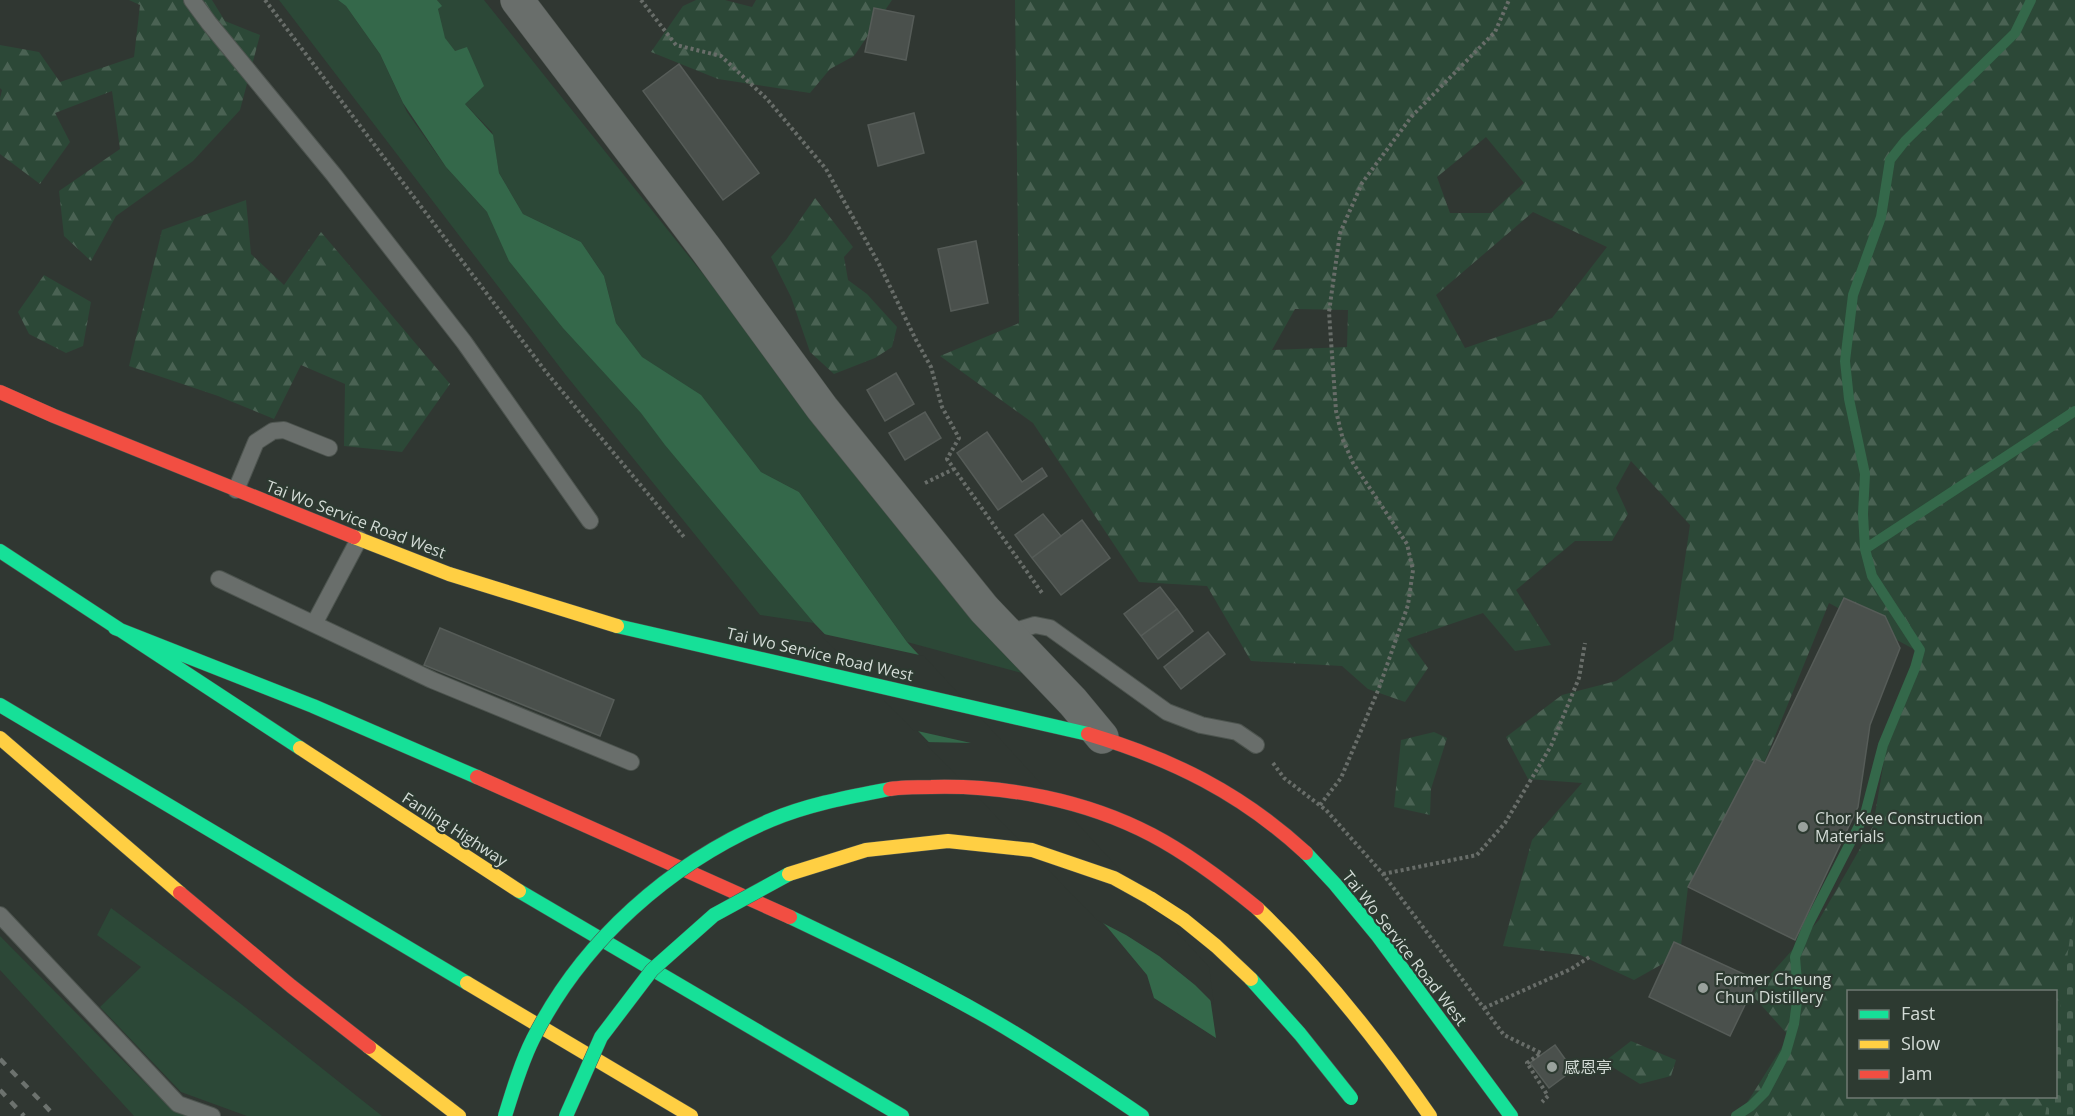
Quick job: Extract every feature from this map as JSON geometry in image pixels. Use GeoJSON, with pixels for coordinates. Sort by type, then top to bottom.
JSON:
{"type":"FeatureCollection","features":[{"type":"Feature","properties":{"kind":"main road","name":"Tai Wo Service Road West"},"geometry":{"type":"LineString","coordinates":[[0,392],[359,539],[449,574],[528,600],[617,626],[1102,737],[1154,756],[1201,778],[1233,796],[1267,821],[1310,858],[1355,907],[1511,1116]]}},
{"type":"Feature","properties":{"kind":"main road","name":"Fanling Highway"},"geometry":{"type":"LineString","coordinates":[[0,551],[530,898],[903,1116]]}},
{"type":"Feature","properties":{"kind":"main road"},"geometry":{"type":"LineString","coordinates":[[115,628],[246,678],[534,800],[848,944],[940,991],[1012,1032],[1142,1116]]}},
{"type":"Feature","properties":{"kind":"main road"},"geometry":{"type":"LineString","coordinates":[[0,705],[691,1116]]}},
{"type":"Feature","properties":{"kind":"main road"},"geometry":{"type":"LineString","coordinates":[[0,738],[133,854],[291,986],[459,1116]]}},
{"type":"Feature","properties":{"kind":"main road"},"geometry":{"type":"LineString","coordinates":[[505,1116],[514,1084],[534,1037],[558,997],[604,938],[628,913],[678,871],[714,847],[779,815],[813,804],[858,794],[927,786],[965,786],[1045,797],[1105,814],[1145,832],[1198,863],[1257,908],[1285,933],[1369,1030],[1430,1116]]}},
{"type":"Feature","properties":{"kind":"main road"},"geometry":{"type":"LineString","coordinates":[[566,1116],[595,1049],[623,1005],[669,952],[730,904],[788,874],[850,853],[894,845],[947,841],[979,842],[1045,854],[1112,878],[1172,911],[1235,962],[1263,990],[1310,1044],[1358,1107]]}},
{"type":"Feature","properties":{"kind":"street"},"geometry":{"type":"LineString","coordinates":[[517,0],[706,249],[822,408],[984,609],[1073,702],[1102,737]]}},
{"type":"Feature","properties":{"kind":"lane"},"geometry":{"type":"LineString","coordinates":[[192,0],[334,175],[464,342],[590,521]]}},
{"type":"Feature","properties":{"kind":"lane"},"geometry":{"type":"LineString","coordinates":[[236,490],[256,442],[273,431],[284,430],[329,448]]}},
{"type":"Feature","properties":{"kind":"lane"},"geometry":{"type":"LineString","coordinates":[[314,624],[359,539]]}},
{"type":"Feature","properties":{"kind":"lane"},"geometry":{"type":"LineString","coordinates":[[219,579],[432,680],[631,762]]}},
{"type":"Feature","properties":{"kind":"lane"},"geometry":{"type":"LineString","coordinates":[[1008,633],[1035,625],[1050,628],[1167,712],[1201,724],[1237,732],[1257,745]]}},
{"type":"Feature","properties":{"kind":"lane"},"geometry":{"type":"LineString","coordinates":[[0,915],[178,1104],[212,1116]]}},
{"type":"Feature","properties":{"kind":"path"},"geometry":{"type":"LineString","coordinates":[[265,0],[546,372],[684,537]]}},
{"type":"Feature","properties":{"kind":"path"},"geometry":{"type":"LineString","coordinates":[[641,0],[676,45],[722,56],[767,99],[826,169],[879,264],[931,367],[942,407],[959,438],[947,459],[1042,594]]}},
{"type":"Feature","properties":{"kind":"path"},"geometry":{"type":"LineString","coordinates":[[1320,805],[1341,778],[1382,679],[1408,605],[1413,570],[1407,544],[1353,463],[1343,440],[1335,411],[1329,312],[1340,233],[1362,183],[1369,173],[1412,116],[1495,32],[1509,0]]}},
{"type":"Feature","properties":{"kind":"path"},"geometry":{"type":"LineString","coordinates":[[923,484],[954,469]]}},
{"type":"Feature","properties":{"kind":"path"},"geometry":{"type":"LineString","coordinates":[[1383,874],[1477,855],[1505,823],[1551,746],[1579,678],[1585,643]]}},
{"type":"Feature","properties":{"kind":"path"},"geometry":{"type":"LineString","coordinates":[[1284,777],[1320,805],[1348,832],[1383,874],[1504,1035],[1541,1053],[1527,1063],[1548,1096],[1536,1110]]}},
{"type":"Feature","properties":{"kind":"path"},"geometry":{"type":"LineString","coordinates":[[1484,1008],[1571,969],[1591,956]]}},
{"type":"Feature","properties":{"kind":"green space"},"geometry":{"type":"Polygon","coordinates":[[[129,0],[212,0],[225,21],[260,35],[240,110],[193,161],[116,216],[91,261],[64,236],[59,191],[120,149],[112,91],[55,113],[70,142],[40,184],[0,154],[2,90],[0,88],[0,45],[39,52],[60,82],[134,57],[140,5],[129,0]]]}},
{"type":"Feature","properties":{"kind":"green space"},"geometry":{"type":"Polygon","coordinates":[[[279,0],[338,0],[346,6],[380,54],[407,112],[446,167],[487,212],[814,623],[760,615],[565,374],[279,0]]]}},
{"type":"Feature","properties":{"kind":"green space"},"geometry":{"type":"Polygon","coordinates":[[[437,0],[484,0],[1022,673],[907,642],[799,492],[761,472],[701,396],[642,358],[616,323],[604,276],[581,242],[523,214],[499,173],[492,132],[465,104],[468,48],[451,52],[439,25],[438,9],[441,6],[437,0]]]}},
{"type":"Feature","properties":{"kind":"green space"},"geometry":{"type":"Polygon","coordinates":[[[696,0],[725,0],[752,7],[756,0],[892,0],[854,56],[830,69],[810,93],[718,79],[651,52],[683,6],[696,0]]]}},
{"type":"Feature","properties":{"kind":"green space"},"geometry":{"type":"Polygon","coordinates":[[[1015,0],[2075,0],[2075,1116],[1737,1116],[1789,1036],[1752,995],[1819,920],[1873,826],[1886,749],[1919,652],[1829,603],[1749,800],[1688,887],[1680,954],[1634,980],[1580,955],[1503,946],[1532,840],[1582,783],[1528,779],[1506,737],[1562,695],[1616,681],[1673,640],[1690,525],[1631,461],[1616,488],[1628,514],[1612,541],[1575,541],[1516,590],[1551,645],[1515,651],[1483,613],[1407,639],[1428,668],[1405,702],[1368,689],[1342,666],[1251,661],[1207,586],[1139,582],[1033,423],[940,356],[1019,323],[1015,0]],[[1486,137],[1437,177],[1450,213],[1491,213],[1524,183],[1486,137]],[[1533,212],[1436,295],[1465,348],[1552,318],[1607,247],[1533,212]],[[1295,309],[1272,350],[1347,347],[1348,310],[1295,309]]]}},
{"type":"Feature","properties":{"kind":"green space"},"geometry":{"type":"Polygon","coordinates":[[[815,198],[853,247],[844,257],[848,280],[867,294],[897,327],[892,347],[875,358],[834,374],[810,352],[791,297],[771,257],[786,240],[815,198]]]}},
{"type":"Feature","properties":{"kind":"green space"},"geometry":{"type":"Polygon","coordinates":[[[246,200],[251,254],[284,285],[321,232],[450,384],[402,452],[344,446],[345,384],[301,365],[274,419],[218,396],[129,366],[162,230],[246,200]]]}},
{"type":"Feature","properties":{"kind":"green space"},"geometry":{"type":"Polygon","coordinates":[[[44,275],[91,302],[83,346],[66,353],[29,334],[18,312],[44,275]]]}},
{"type":"Feature","properties":{"kind":"green space"},"geometry":{"type":"Polygon","coordinates":[[[1434,732],[1447,738],[1431,789],[1430,815],[1394,807],[1401,740],[1434,732]]]}},
{"type":"Feature","properties":{"kind":"green space"},"geometry":{"type":"Polygon","coordinates":[[[2075,900],[2075,1116],[2045,1116],[2048,1098],[2057,1098],[2057,1034],[2075,900]]]}},
{"type":"Feature","properties":{"kind":"green space"},"geometry":{"type":"Polygon","coordinates":[[[111,908],[241,1004],[382,1116],[247,1116],[181,1092],[100,1007],[141,967],[97,935],[111,908]]]}},
{"type":"Feature","properties":{"kind":"green space"},"geometry":{"type":"Polygon","coordinates":[[[0,936],[173,1111],[187,1116],[134,1116],[0,970],[0,936]]]}},
{"type":"Feature","properties":{"kind":"green space"},"geometry":{"type":"Polygon","coordinates":[[[1631,1041],[1676,1060],[1671,1076],[1640,1084],[1604,1062],[1631,1041]]]}},
{"type":"Feature","properties":{"kind":"shaded area"},"geometry":{"type":"Polygon","coordinates":[[[338,0],[437,0],[442,6],[438,9],[445,38],[455,51],[467,47],[484,86],[465,104],[493,135],[499,173],[523,214],[581,242],[604,276],[616,323],[642,357],[701,395],[761,472],[799,492],[907,642],[1206,969],[1216,1038],[1154,998],[1147,975],[1108,928],[814,623],[665,445],[641,413],[563,328],[509,261],[487,212],[446,167],[403,103],[380,54],[346,6],[338,0]]]}},
{"type":"Feature","properties":{"kind":"pier"},"geometry":{"type":"Polygon","coordinates":[[[819,633],[924,656],[1209,967],[1214,1004],[1195,985],[1159,956],[1097,920],[924,742],[971,743],[913,730],[819,633]]]}},
{"type":"Feature","properties":{"kind":"building"},"geometry":{"type":"Polygon","coordinates":[[[874,8],[914,16],[906,60],[865,52],[874,8]]]}},
{"type":"Feature","properties":{"kind":"building"},"geometry":{"type":"Polygon","coordinates":[[[679,64],[759,173],[723,200],[643,91],[679,64]]]}},
{"type":"Feature","properties":{"kind":"building"},"geometry":{"type":"Polygon","coordinates":[[[914,113],[924,153],[878,166],[868,125],[914,113]]]}},
{"type":"Feature","properties":{"kind":"building"},"geometry":{"type":"Polygon","coordinates":[[[976,241],[988,303],[951,311],[938,249],[976,241]]]}},
{"type":"Feature","properties":{"kind":"building"},"geometry":{"type":"Polygon","coordinates":[[[896,373],[914,404],[885,421],[867,390],[896,373]]]}},
{"type":"Feature","properties":{"kind":"building"},"geometry":{"type":"Polygon","coordinates":[[[925,412],[941,438],[905,460],[889,433],[925,412]]]}},
{"type":"Feature","properties":{"kind":"building"},"geometry":{"type":"Polygon","coordinates":[[[987,432],[1022,482],[1042,468],[1047,476],[998,510],[957,453],[987,432]]]}},
{"type":"Feature","properties":{"kind":"building"},"geometry":{"type":"Polygon","coordinates":[[[1043,514],[1061,536],[1032,558],[1015,535],[1043,514]]]}},
{"type":"Feature","properties":{"kind":"building"},"geometry":{"type":"Polygon","coordinates":[[[1082,520],[1110,558],[1061,595],[1032,558],[1082,520]]]}},
{"type":"Feature","properties":{"kind":"building"},"geometry":{"type":"Polygon","coordinates":[[[1160,587],[1177,609],[1141,636],[1124,614],[1160,587]]]}},
{"type":"Feature","properties":{"kind":"building"},"geometry":{"type":"Polygon","coordinates":[[[1844,598],[1885,616],[1900,648],[1870,725],[1858,807],[1795,940],[1688,887],[1755,759],[1765,763],[1844,598]]]}},
{"type":"Feature","properties":{"kind":"building"},"geometry":{"type":"Polygon","coordinates":[[[1177,609],[1193,631],[1158,659],[1141,636],[1177,609]]]}},
{"type":"Feature","properties":{"kind":"building"},"geometry":{"type":"Polygon","coordinates":[[[440,628],[614,700],[600,736],[424,665],[440,628]]]}},
{"type":"Feature","properties":{"kind":"building"},"geometry":{"type":"Polygon","coordinates":[[[1208,632],[1225,654],[1181,689],[1164,667],[1208,632]]]}},
{"type":"Feature","properties":{"kind":"building","name":"Former Cheung Chun Distillery"},"geometry":{"type":"Polygon","coordinates":[[[1674,942],[1757,980],[1730,1036],[1649,997],[1674,942]]]}},
{"type":"Feature","properties":{"kind":"building","name":"感恩亭"},"geometry":{"type":"Polygon","coordinates":[[[1555,1045],[1573,1070],[1549,1088],[1530,1063],[1555,1045]]]}},
{"type":"Feature","properties":{"kind":"waterway"},"geometry":{"type":"LineString","coordinates":[[1736,1116],[1751,1106],[1765,1092],[1786,1052],[1794,1024],[1798,994],[1795,957],[1808,925],[1865,814],[1883,745],[1915,668],[1920,650],[1872,576],[1865,549],[1863,514],[1865,474],[1849,399],[1845,361],[1853,295],[1881,217],[1890,160],[1905,141],[2015,33],[2031,0]]}},
{"type":"Feature","properties":{"kind":"waterway"},"geometry":{"type":"LineString","coordinates":[[1865,549],[2075,411]]}},
{"type":"Feature","properties":{"kind":"railway"},"geometry":{"type":"LineString","coordinates":[[0,1059],[55,1116]]}},
{"type":"Feature","properties":{"kind":"railway"},"geometry":{"type":"LineString","coordinates":[[0,1090],[24,1116]]}},
{"type":"Feature","properties":{"kind":"traffic: fast"},"geometry":{"type":"LineString","coordinates":[[0,551],[300,748]]}},
{"type":"Feature","properties":{"kind":"traffic: fast"},"geometry":{"type":"LineString","coordinates":[[617,626],[1088,734]]}},
{"type":"Feature","properties":{"kind":"traffic: fast"},"geometry":{"type":"LineString","coordinates":[[115,628],[313,706],[477,777]]}},
{"type":"Feature","properties":{"kind":"traffic: fast"},"geometry":{"type":"LineString","coordinates":[[0,705],[467,983]]}},
{"type":"Feature","properties":{"kind":"traffic: fast"},"geometry":{"type":"LineString","coordinates":[[505,1116],[529,1048],[553,1003],[603,938],[632,909],[664,882],[698,859],[771,820],[815,805],[890,789]]}},
{"type":"Feature","properties":{"kind":"traffic: fast"},"geometry":{"type":"LineString","coordinates":[[1306,853],[1378,936],[1511,1116]]}},
{"type":"Feature","properties":{"kind":"traffic: fast"},"geometry":{"type":"LineString","coordinates":[[566,1116],[601,1037],[652,970],[714,915],[789,874]]}},
{"type":"Feature","properties":{"kind":"traffic: fast"},"geometry":{"type":"LineString","coordinates":[[519,891],[902,1116]]}},
{"type":"Feature","properties":{"kind":"traffic: fast"},"geometry":{"type":"LineString","coordinates":[[790,917],[915,978],[989,1018],[1142,1116]]}},
{"type":"Feature","properties":{"kind":"traffic: fast"},"geometry":{"type":"LineString","coordinates":[[1251,979],[1300,1034],[1351,1098]]}},
{"type":"Feature","properties":{"kind":"traffic: slow"},"geometry":{"type":"LineString","coordinates":[[354,537],[449,574],[617,626]]}},
{"type":"Feature","properties":{"kind":"traffic: slow"},"geometry":{"type":"LineString","coordinates":[[0,738],[180,893]]}},
{"type":"Feature","properties":{"kind":"traffic: slow"},"geometry":{"type":"LineString","coordinates":[[300,748],[519,891]]}},
{"type":"Feature","properties":{"kind":"traffic: slow"},"geometry":{"type":"LineString","coordinates":[[789,874],[866,850],[948,841],[1032,850],[1114,878],[1150,898],[1184,920],[1251,979]]}},
{"type":"Feature","properties":{"kind":"traffic: slow"},"geometry":{"type":"LineString","coordinates":[[1257,908],[1305,957],[1349,1008],[1430,1116]]}},
{"type":"Feature","properties":{"kind":"traffic: slow"},"geometry":{"type":"LineString","coordinates":[[467,983],[691,1116]]}},
{"type":"Feature","properties":{"kind":"traffic: slow"},"geometry":{"type":"LineString","coordinates":[[369,1047],[459,1116]]}},
{"type":"Feature","properties":{"kind":"traffic: jam"},"geometry":{"type":"LineString","coordinates":[[0,392],[354,537]]}},
{"type":"Feature","properties":{"kind":"traffic: jam"},"geometry":{"type":"LineString","coordinates":[[1088,734],[1148,755],[1204,780],[1256,813],[1306,853]]}},
{"type":"Feature","properties":{"kind":"traffic: jam"},"geometry":{"type":"LineString","coordinates":[[477,777],[790,917]]}},
{"type":"Feature","properties":{"kind":"traffic: jam"},"geometry":{"type":"LineString","coordinates":[[890,789],[959,787],[1016,792],[1100,812],[1152,835],[1180,851],[1257,908]]}},
{"type":"Feature","properties":{"kind":"traffic: jam"},"geometry":{"type":"LineString","coordinates":[[180,893],[291,986],[369,1047]]}},
{"type":"Feature","properties":{"kind":"place","name":"Chor Kee Construction Materials"},"geometry":{"type":"Point","coordinates":[1803,827]}},
{"type":"Feature","properties":{"kind":"place","name":"Former Cheung Chun Distillery"},"geometry":{"type":"Point","coordinates":[1703,988]}},
{"type":"Feature","properties":{"kind":"place","name":"感恩亭"},"geometry":{"type":"Point","coordinates":[1552,1067]}}]}
